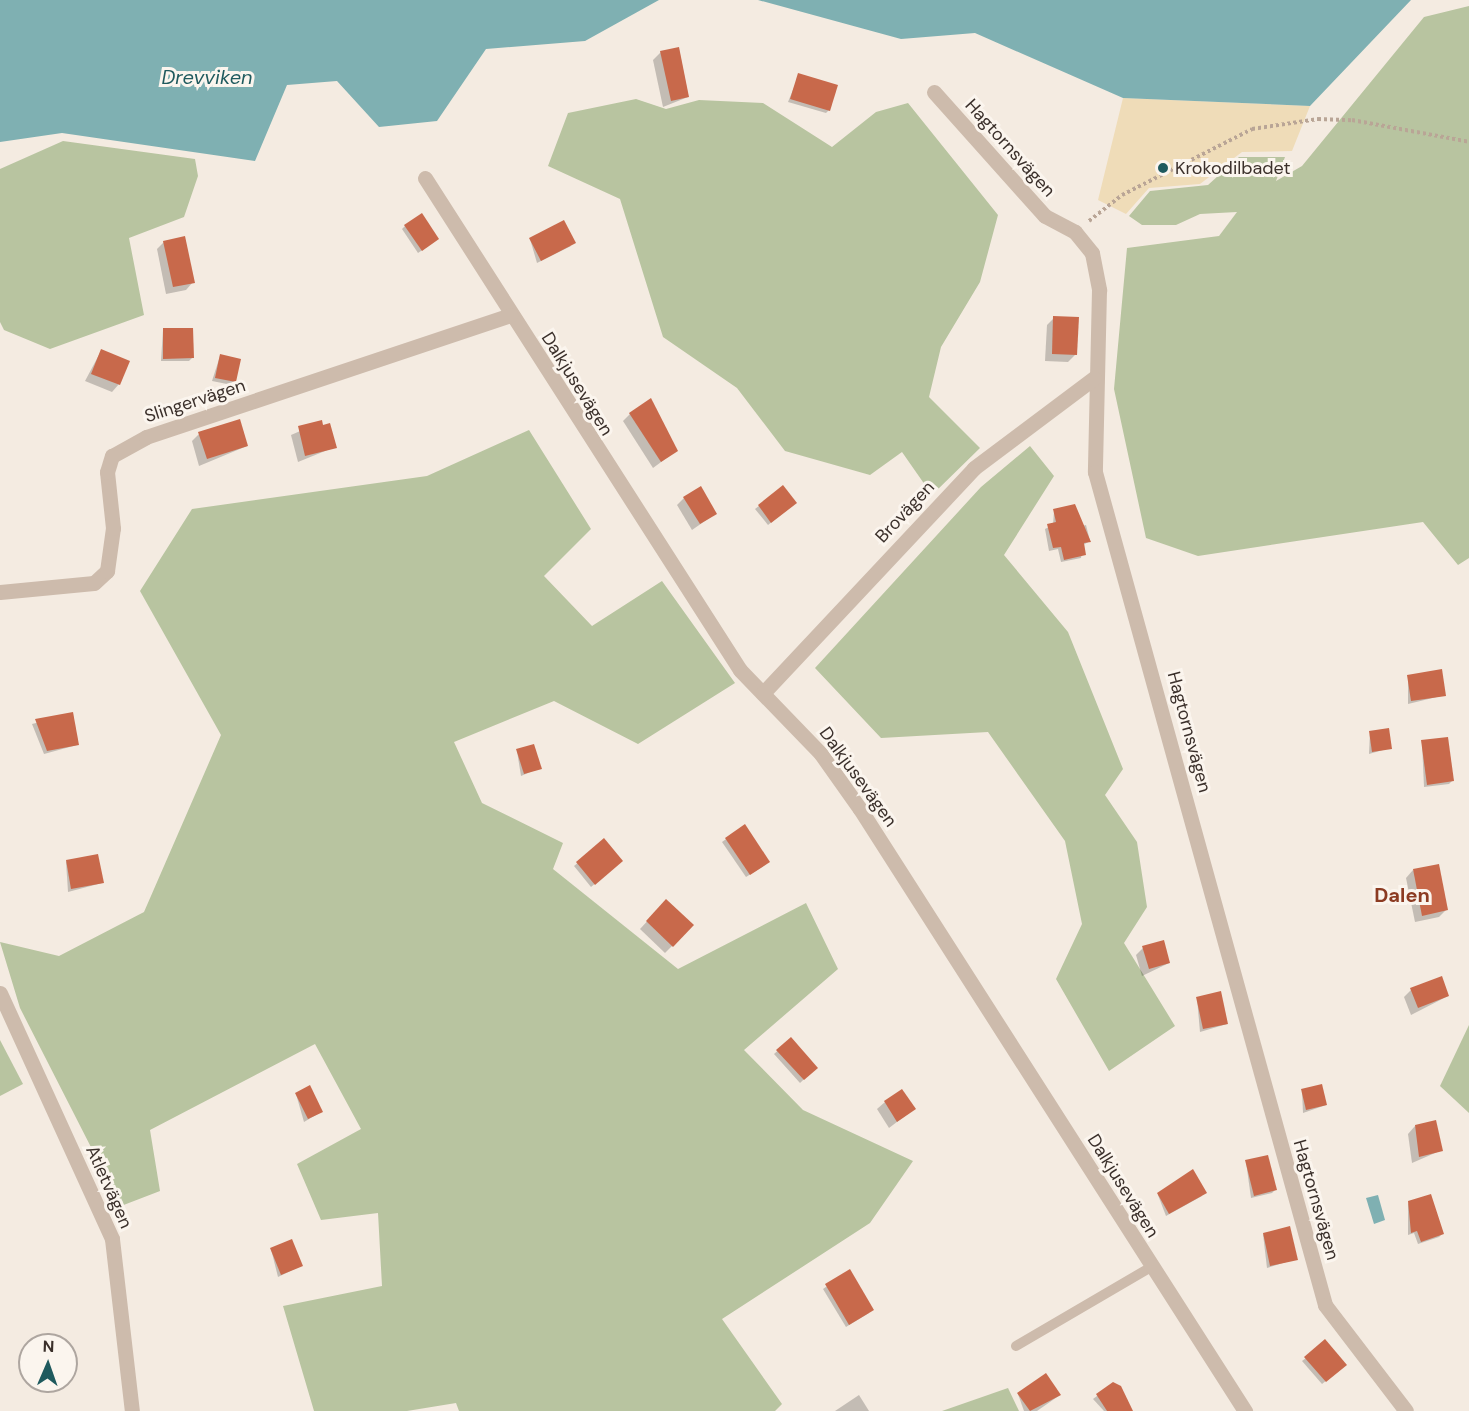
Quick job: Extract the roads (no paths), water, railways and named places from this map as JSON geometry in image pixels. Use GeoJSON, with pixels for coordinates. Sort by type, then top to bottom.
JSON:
{"type":"FeatureCollection","features":[{"type":"Feature","properties":{"kind":"street","name":"Hagtornsvägen"},"geometry":{"type":"LineString","coordinates":[[933,92],[1045,216],[1075,232],[1092,253],[1099,290],[1094,378],[1095,472],[1325,1305],[1406,1411]]}},
{"type":"Feature","properties":{"kind":"street","name":"Dalkjusevägen"},"geometry":{"type":"LineString","coordinates":[[425,178],[510,315],[740,670],[821,754],[860,809],[1245,1411]]}},
{"type":"Feature","properties":{"kind":"street","name":"Slingervägen"},"geometry":{"type":"LineString","coordinates":[[0,592],[94,583],[107,571],[113,539],[107,472],[112,456],[146,437],[510,315]]}},
{"type":"Feature","properties":{"kind":"street","name":"Brovägen"},"geometry":{"type":"LineString","coordinates":[[763,693],[974,468],[1094,378]]}},
{"type":"Feature","properties":{"kind":"street","name":"Atletvägen"},"geometry":{"type":"LineString","coordinates":[[0,993],[112,1239],[132,1411]]}},
{"type":"Feature","properties":{"kind":"lane"},"geometry":{"type":"LineString","coordinates":[[1016,1346],[1151,1267]]}},
{"type":"Feature","properties":{"kind":"water","name":"Drevviken"},"geometry":{"type":"Polygon","coordinates":[[[0,0],[659,0],[585,41],[486,49],[437,121],[379,127],[337,81],[287,85],[255,161],[62,133],[0,142],[0,0]]]}},
{"type":"Feature","properties":{"kind":"water"},"geometry":{"type":"Polygon","coordinates":[[[758,0],[1411,0],[1310,106],[1123,98],[975,33],[901,39],[758,0]]]}},
{"type":"Feature","properties":{"kind":"water"},"geometry":{"type":"Polygon","coordinates":[[[1378,1195],[1385,1220],[1374,1224],[1366,1198],[1378,1195]]]}},
{"type":"Feature","properties":{"kind":"place","name":"Krokodilbadet"},"geometry":{"type":"Point","coordinates":[1163,168]}},
{"type":"Feature","properties":{"kind":"district","name":"Dalen"},"geometry":{"type":"Point","coordinates":[1402,895]}}]}
